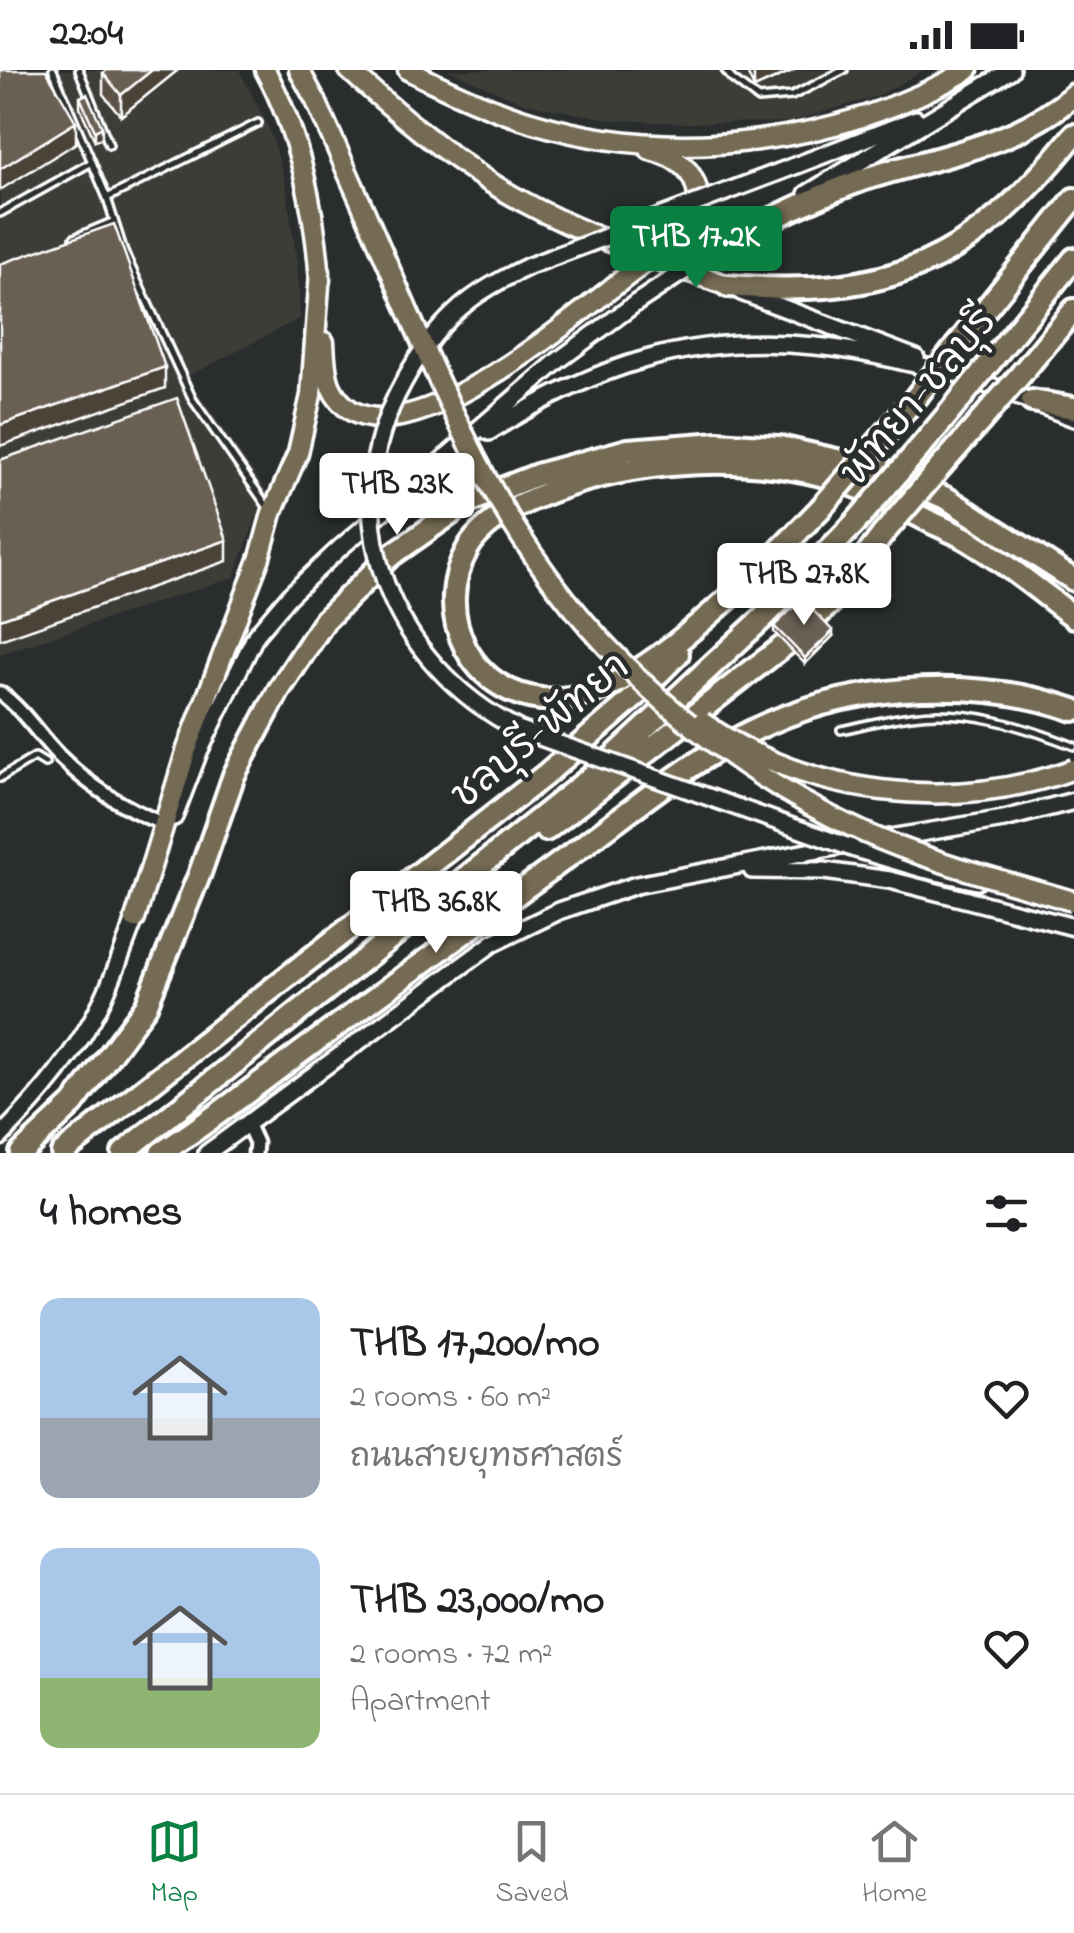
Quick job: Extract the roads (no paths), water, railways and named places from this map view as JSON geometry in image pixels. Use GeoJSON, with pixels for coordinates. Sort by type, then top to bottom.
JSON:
{"type":"FeatureCollection","features":[{"type":"Feature","properties":{"kind":"highway"},"geometry":{"type":"LineString","coordinates":[[740,235],[862,180],[1004,140],[1033,125],[1074,95]]}},
{"type":"Feature","properties":{"kind":"highway"},"geometry":{"type":"LineString","coordinates":[[728,286],[815,290],[865,284],[916,268],[964,244],[1002,216],[1074,135]]}},
{"type":"Feature","properties":{"kind":"highway","name":"ชลบุรี-พัทยา"},"geometry":{"type":"LineString","coordinates":[[62,1153],[545,775],[635,697],[820,509],[917,396],[1074,199]]}},
{"type":"Feature","properties":{"kind":"highway","name":"พัทยา-ชลบุรี"},"geometry":{"type":"LineString","coordinates":[[123,1153],[401,932],[643,731],[764,617],[854,523],[1074,259]]}},
{"type":"Feature","properties":{"kind":"highway"},"geometry":{"type":"LineString","coordinates":[[401,932],[558,821],[787,644],[835,598],[882,534],[1074,310]]}},
{"type":"Feature","properties":{"kind":"highway"},"geometry":{"type":"LineString","coordinates":[[1032,401],[1074,408]]}},
{"type":"Feature","properties":{"kind":"highway"},"geometry":{"type":"LineString","coordinates":[[21,1153],[73,1104],[146,1006],[200,873],[234,775],[279,690],[325,620],[389,557],[466,503],[537,475],[628,450],[718,443],[779,448],[870,467],[948,499],[1074,584]]}},
{"type":"Feature","properties":{"kind":"highway"},"geometry":{"type":"LineString","coordinates":[[750,580],[654,658],[618,682],[586,696],[556,701],[524,697],[496,684],[484,673],[473,662],[458,634],[452,603],[456,572],[470,544],[492,522],[557,489],[604,474],[653,466],[714,464],[824,476],[869,491],[976,544],[1074,617]]}},
{"type":"Feature","properties":{"kind":"highway"},"geometry":{"type":"LineString","coordinates":[[161,1153],[632,810],[726,744],[771,722],[876,693],[920,690],[983,691],[1074,710]]}},
{"type":"Feature","properties":{"kind":"main road"},"geometry":{"type":"LineString","coordinates":[[265,70],[282,100],[309,198],[330,386],[354,412],[372,418],[400,418],[490,379],[691,227],[697,214],[697,186],[690,171],[678,160],[491,109],[408,70]]}},
{"type":"Feature","properties":{"kind":"main road"},"geometry":{"type":"LineString","coordinates":[[299,70],[489,483],[554,585],[621,660],[701,734],[785,791],[862,832],[1072,913]]}},
{"type":"Feature","properties":{"kind":"main road"},"geometry":{"type":"LineString","coordinates":[[349,70],[435,144],[490,182],[588,232],[1074,418]]}},
{"type":"Feature","properties":{"kind":"main road"},"geometry":{"type":"LineString","coordinates":[[582,135],[674,144],[767,138],[858,118],[904,102],[968,70]]}},
{"type":"Feature","properties":{"kind":"main road"},"geometry":{"type":"LineString","coordinates":[[0,1137],[35,1100],[76,1046],[102,1001],[199,752],[256,635],[289,596],[559,360],[636,303],[1010,70]]}},
{"type":"Feature","properties":{"kind":"main road"},"geometry":{"type":"LineString","coordinates":[[985,86],[906,124],[529,266],[467,302],[412,366],[391,405],[375,454],[370,498],[374,538],[399,618],[437,670],[491,716],[520,730],[870,853],[1072,913]]}},
{"type":"Feature","properties":{"kind":"main road"},"geometry":{"type":"LineString","coordinates":[[135,919],[187,748],[260,557],[272,513],[298,453],[312,395],[320,272]]}},
{"type":"Feature","properties":{"kind":"main road"},"geometry":{"type":"LineString","coordinates":[[448,458],[576,382],[670,352],[736,344],[818,346],[958,374]]}},
{"type":"Feature","properties":{"kind":"main road"},"geometry":{"type":"LineString","coordinates":[[621,660],[707,726],[751,751],[844,784],[889,792],[973,792],[1010,787],[1074,769]]}},
{"type":"Feature","properties":{"kind":"main road"},"geometry":{"type":"LineString","coordinates":[[207,1153],[494,943],[559,911],[597,896],[718,870],[1004,820],[1074,802]]}},
{"type":"Feature","properties":{"kind":"main road"},"geometry":{"type":"LineString","coordinates":[[718,870],[824,870],[1072,913]]}},
{"type":"Feature","properties":{"kind":"street"},"geometry":{"type":"LineString","coordinates":[[0,693],[92,786],[122,808],[164,824]]}},
{"type":"Feature","properties":{"kind":"street"},"geometry":{"type":"LineString","coordinates":[[247,1123],[256,1143],[255,1153]]}},
{"type":"Feature","properties":{"kind":"lane"},"geometry":{"type":"LineString","coordinates":[[53,70],[107,198],[112,222],[193,400],[272,513]]}},
{"type":"Feature","properties":{"kind":"lane"},"geometry":{"type":"LineString","coordinates":[[78,70],[109,146]]}},
{"type":"Feature","properties":{"kind":"lane"},"geometry":{"type":"LineString","coordinates":[[725,70],[758,99],[792,96],[844,70]]}},
{"type":"Feature","properties":{"kind":"lane"},"geometry":{"type":"LineString","coordinates":[[107,198],[258,123]]}},
{"type":"Feature","properties":{"kind":"lane"},"geometry":{"type":"LineString","coordinates":[[0,213],[92,162]]}},
{"type":"Feature","properties":{"kind":"lane"},"geometry":{"type":"LineString","coordinates":[[64,242],[112,222]]}},
{"type":"Feature","properties":{"kind":"lane"},"geometry":{"type":"LineString","coordinates":[[176,406],[193,400]]}},
{"type":"Feature","properties":{"kind":"lane"},"geometry":{"type":"LineString","coordinates":[[840,730],[914,715],[972,716],[1024,726],[1074,746]]}},
{"type":"Feature","properties":{"kind":"lane"},"geometry":{"type":"LineString","coordinates":[[0,778],[35,757],[45,763]]}}]}
